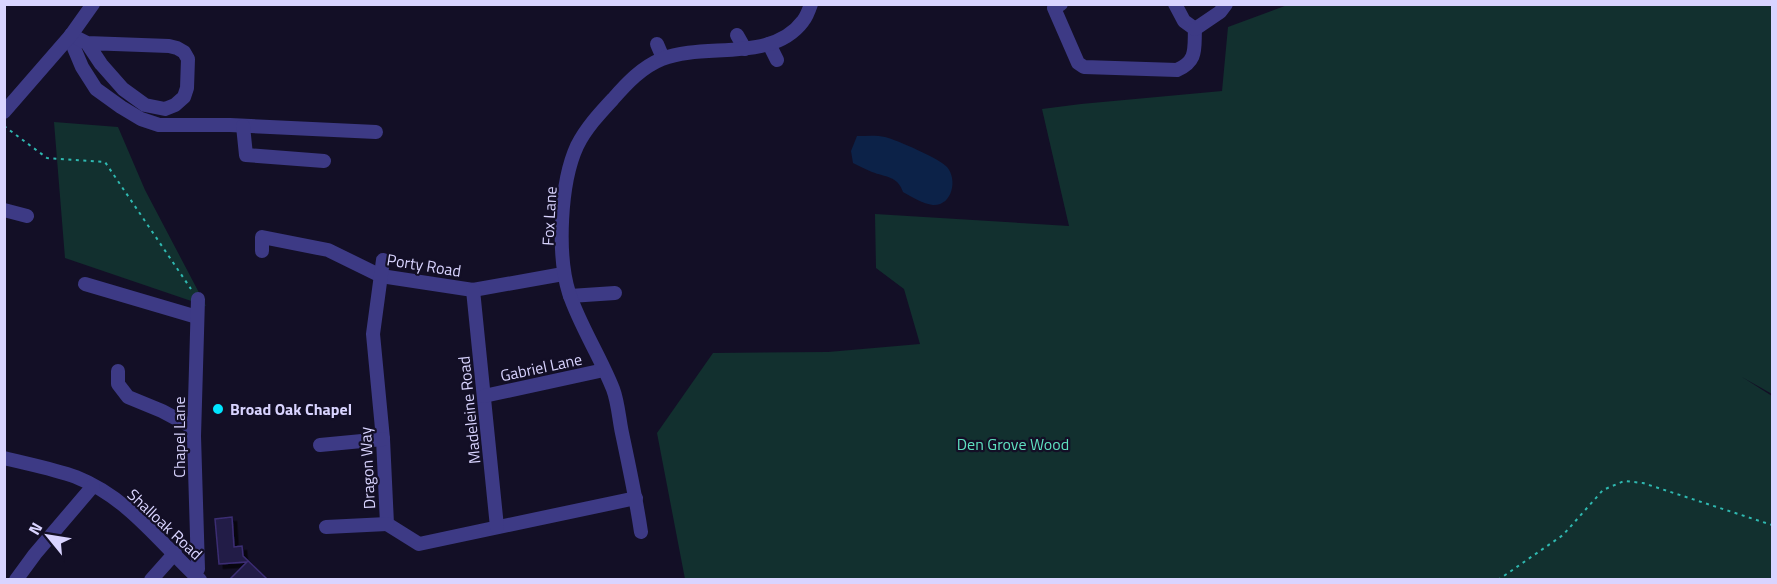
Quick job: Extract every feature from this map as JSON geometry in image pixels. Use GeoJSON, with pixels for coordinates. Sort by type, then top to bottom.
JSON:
{"type":"FeatureCollection","features":[{"type":"Feature","properties":{"kind":"street"},"geometry":{"type":"LineString","coordinates":[[4,112],[71,35],[93,4]]}},
{"type":"Feature","properties":{"kind":"street","name":"Fox Lane"},"geometry":{"type":"LineString","coordinates":[[640,532],[636,498],[614,391],[570,296],[563,274],[566,182],[578,146],[593,121],[645,68],[663,58],[689,53],[746,49],[769,44],[791,33],[804,20],[811,4]]}},
{"type":"Feature","properties":{"kind":"street"},"geometry":{"type":"LineString","coordinates":[[1175,4],[1184,21],[1195,29]]}},
{"type":"Feature","properties":{"kind":"street"},"geometry":{"type":"LineString","coordinates":[[1195,29],[1220,12],[1226,4]]}},
{"type":"Feature","properties":{"kind":"street"},"geometry":{"type":"LineString","coordinates":[[1058,6],[1078,63],[1084,67],[1177,70],[1188,65],[1194,54],[1195,29]]}},
{"type":"Feature","properties":{"kind":"street"},"geometry":{"type":"LineString","coordinates":[[71,35],[87,43],[177,48],[184,52],[188,59],[187,88],[184,97],[175,105],[165,109],[145,105],[123,89],[101,64],[87,43]]}},
{"type":"Feature","properties":{"kind":"street"},"geometry":{"type":"LineString","coordinates":[[71,35],[82,67],[96,89],[141,119],[159,125],[376,132]]}},
{"type":"Feature","properties":{"kind":"street"},"geometry":{"type":"LineString","coordinates":[[737,35],[746,49]]}},
{"type":"Feature","properties":{"kind":"street"},"geometry":{"type":"LineString","coordinates":[[657,44],[663,58]]}},
{"type":"Feature","properties":{"kind":"street"},"geometry":{"type":"LineString","coordinates":[[769,44],[777,60]]}},
{"type":"Feature","properties":{"kind":"street"},"geometry":{"type":"LineString","coordinates":[[243,126],[246,155],[324,161]]}},
{"type":"Feature","properties":{"kind":"street"},"geometry":{"type":"LineString","coordinates":[[4,210],[27,216]]}},
{"type":"Feature","properties":{"kind":"street","name":"Porty Road"},"geometry":{"type":"LineString","coordinates":[[262,251],[262,237],[328,250],[381,276],[473,290],[563,274]]}},
{"type":"Feature","properties":{"kind":"street","name":"Dragon Way"},"geometry":{"type":"LineString","coordinates":[[383,260],[373,334],[383,439],[387,524],[418,544],[636,498]]}},
{"type":"Feature","properties":{"kind":"street"},"geometry":{"type":"LineString","coordinates":[[85,284],[197,317]]}},
{"type":"Feature","properties":{"kind":"street","name":"Madeleine Road"},"geometry":{"type":"LineString","coordinates":[[473,290],[497,527]]}},
{"type":"Feature","properties":{"kind":"street"},"geometry":{"type":"LineString","coordinates":[[570,296],[615,292]]}},
{"type":"Feature","properties":{"kind":"street","name":"Chapel Lane"},"geometry":{"type":"LineString","coordinates":[[197,577],[194,428],[198,299]]}},
{"type":"Feature","properties":{"kind":"street","name":"Gabriel Lane"},"geometry":{"type":"LineString","coordinates":[[484,396],[604,370]]}},
{"type":"Feature","properties":{"kind":"street"},"geometry":{"type":"LineString","coordinates":[[118,371],[118,384],[128,397],[194,428]]}},
{"type":"Feature","properties":{"kind":"street"},"geometry":{"type":"LineString","coordinates":[[320,445],[383,439]]}},
{"type":"Feature","properties":{"kind":"street","name":"Shalloak Road"},"geometry":{"type":"LineString","coordinates":[[4,458],[75,477],[123,504],[197,577]]}},
{"type":"Feature","properties":{"kind":"street"},"geometry":{"type":"LineString","coordinates":[[16,579],[93,486]]}},
{"type":"Feature","properties":{"kind":"street"},"geometry":{"type":"LineString","coordinates":[[326,528],[387,524]]}},
{"type":"Feature","properties":{"kind":"street"},"geometry":{"type":"LineString","coordinates":[[151,579],[175,553]]}},
{"type":"Feature","properties":{"kind":"path"},"geometry":{"type":"LineString","coordinates":[[4,126],[47,158],[105,162],[198,299]]}},
{"type":"Feature","properties":{"kind":"path"},"geometry":{"type":"LineString","coordinates":[[1498,579],[1563,535],[1603,490],[1624,480],[1643,483],[1773,525]]}},
{"type":"Feature","properties":{"kind":"green space","name":"Den Grove Wood"},"geometry":{"type":"Polygon","coordinates":[[[1290,4],[1772,5],[1772,394],[1742,377],[1772,396],[1772,579],[685,579],[657,433],[713,353],[828,352],[920,344],[904,289],[876,268],[875,214],[1069,226],[1042,109],[1222,91],[1228,27],[1290,4]]]}},
{"type":"Feature","properties":{"kind":"green space"},"geometry":{"type":"Polygon","coordinates":[[[54,122],[118,127],[145,190],[206,306],[65,258],[54,122]]]}},
{"type":"Feature","properties":{"kind":"water"},"geometry":{"type":"Polygon","coordinates":[[[857,136],[885,137],[936,159],[950,172],[952,185],[949,197],[940,204],[925,203],[903,192],[894,180],[853,163],[851,151],[857,136]]]}},
{"type":"Feature","properties":{"kind":"building"},"geometry":{"type":"Polygon","coordinates":[[[232,517],[234,547],[242,546],[243,556],[267,579],[230,579],[247,562],[219,564],[215,519],[232,517]]]}},
{"type":"Feature","properties":{"kind":"place","name":"Broad Oak Chapel"},"geometry":{"type":"Point","coordinates":[218,409]}}]}
